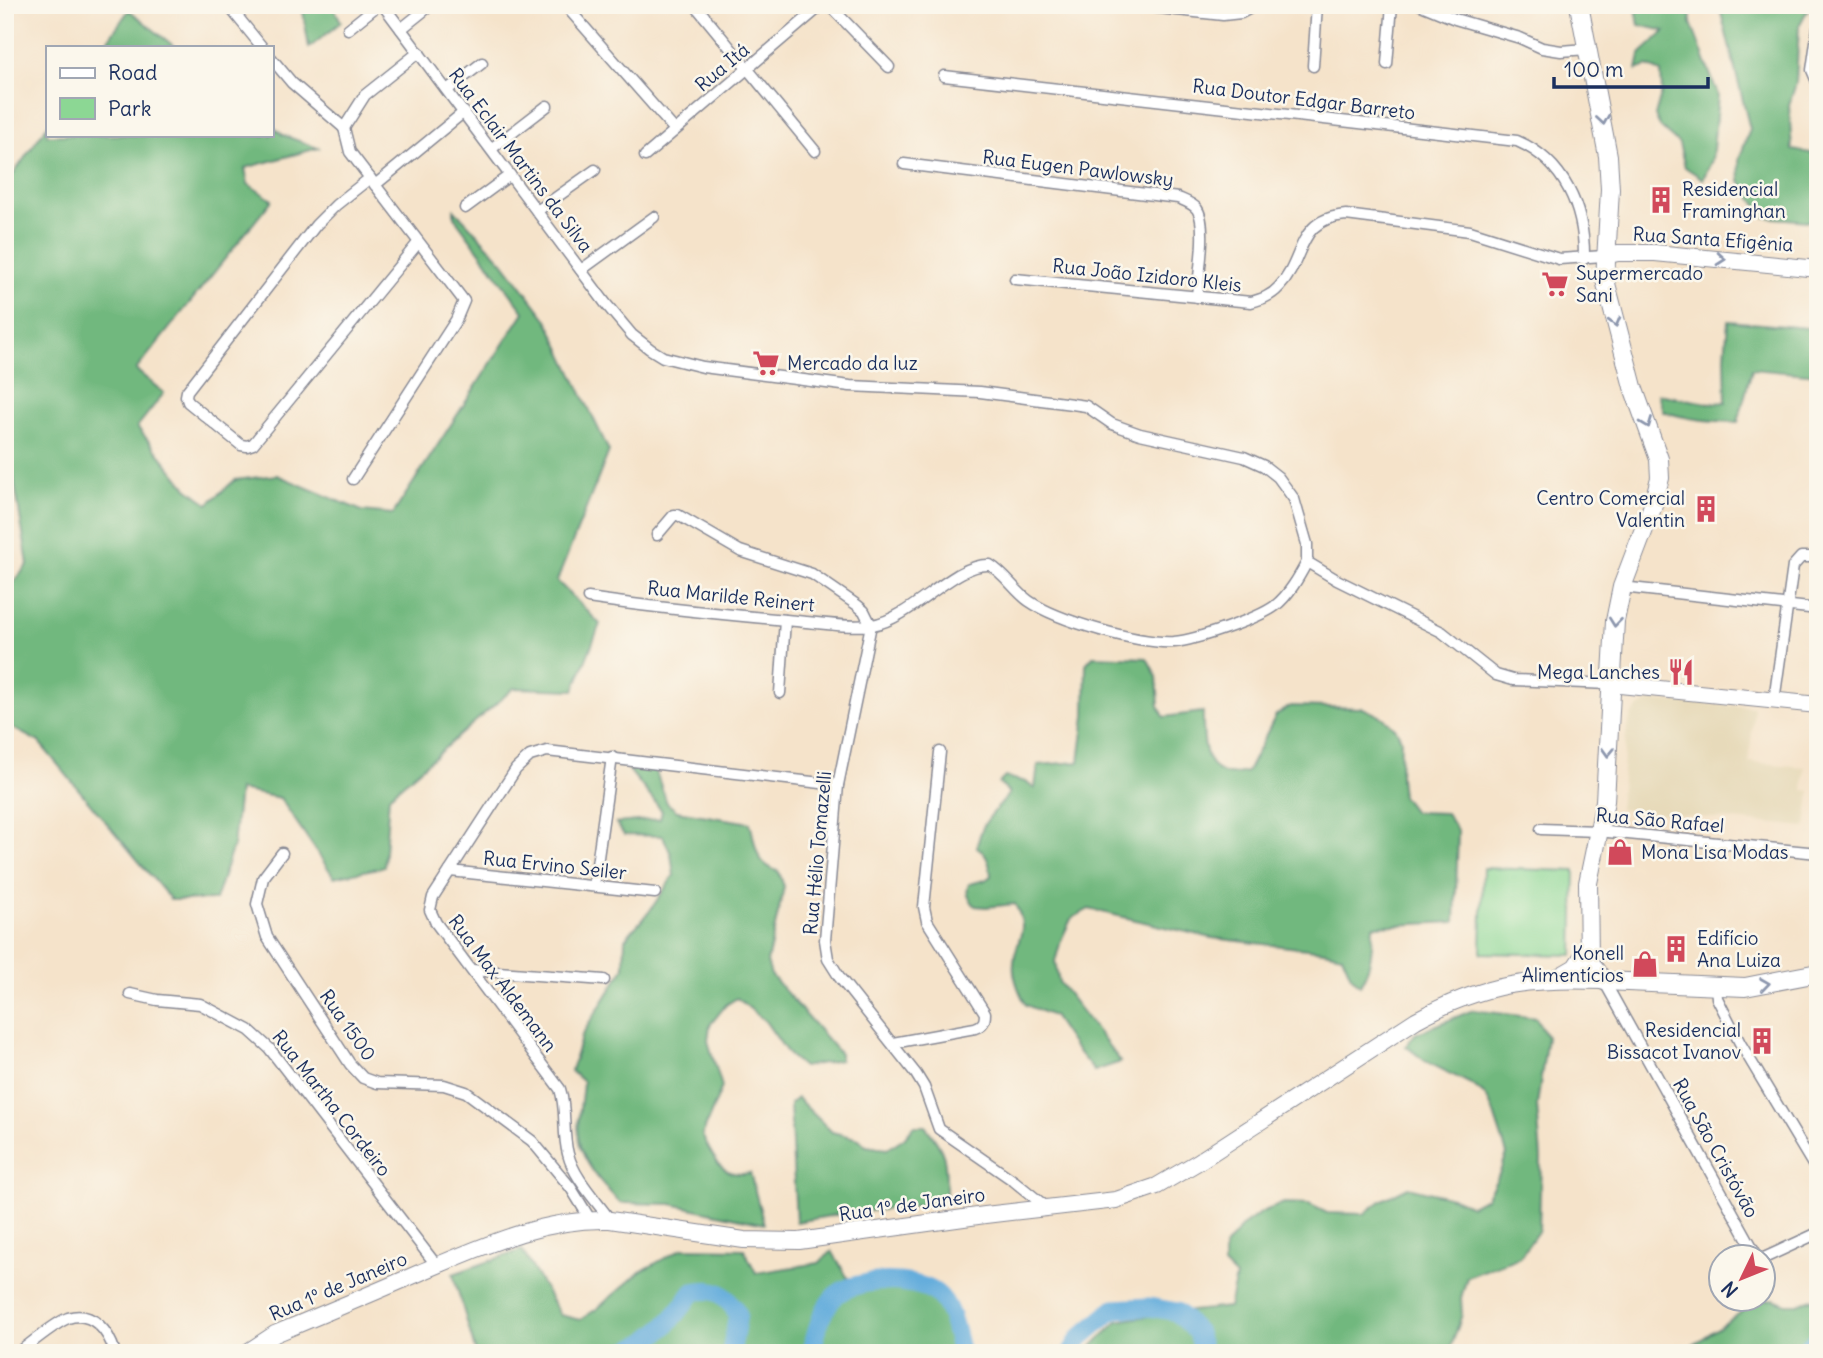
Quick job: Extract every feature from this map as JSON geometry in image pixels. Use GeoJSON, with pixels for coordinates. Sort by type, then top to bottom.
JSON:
{"type":"FeatureCollection","features":[{"type":"Feature","properties":{"kind":"main road"},"geometry":{"type":"LineString","coordinates":[[1579,5],[1608,156],[1610,189],[1604,256],[1605,280],[1633,387],[1659,459],[1660,478],[1622,587],[1615,621],[1610,684],[1608,775],[1588,883],[1587,949],[1592,966],[1604,981]]}},
{"type":"Feature","properties":{"kind":"main road","name":"Rua 1º de Janeiro"},"geometry":{"type":"LineString","coordinates":[[1604,981],[1757,985],[1818,973]]}},
{"type":"Feature","properties":{"kind":"street"},"geometry":{"type":"LineString","coordinates":[[228,5],[261,46]]}},
{"type":"Feature","properties":{"kind":"street"},"geometry":{"type":"LineString","coordinates":[[348,29],[381,5]]}},
{"type":"Feature","properties":{"kind":"street","name":"Rua Eclair Martins da Silva"},"geometry":{"type":"LineString","coordinates":[[381,5],[632,335],[663,357],[703,367],[850,386],[980,392],[1086,406],[1112,424],[1244,457],[1264,466],[1278,477],[1294,499],[1307,544],[1307,562]]}},
{"type":"Feature","properties":{"kind":"street"},"geometry":{"type":"LineString","coordinates":[[401,29],[431,5]]}},
{"type":"Feature","properties":{"kind":"street"},"geometry":{"type":"LineString","coordinates":[[565,5],[674,130]]}},
{"type":"Feature","properties":{"kind":"street"},"geometry":{"type":"LineString","coordinates":[[695,5],[815,151]]}},
{"type":"Feature","properties":{"kind":"street","name":"Rua Itá"},"geometry":{"type":"LineString","coordinates":[[645,156],[821,5]]}},
{"type":"Feature","properties":{"kind":"street"},"geometry":{"type":"LineString","coordinates":[[829,5],[889,67]]}},
{"type":"Feature","properties":{"kind":"street"},"geometry":{"type":"LineString","coordinates":[[1131,5],[1223,15],[1241,13],[1256,5]]}},
{"type":"Feature","properties":{"kind":"street"},"geometry":{"type":"LineString","coordinates":[[1312,66],[1317,5]]}},
{"type":"Feature","properties":{"kind":"street"},"geometry":{"type":"LineString","coordinates":[[1387,64],[1392,5]]}},
{"type":"Feature","properties":{"kind":"street"},"geometry":{"type":"LineString","coordinates":[[1421,5],[1542,48],[1561,51],[1587,49]]}},
{"type":"Feature","properties":{"kind":"street"},"geometry":{"type":"LineString","coordinates":[[1818,28],[1812,70],[1818,84]]}},
{"type":"Feature","properties":{"kind":"street"},"geometry":{"type":"LineString","coordinates":[[344,128],[365,95],[419,52]]}},
{"type":"Feature","properties":{"kind":"street"},"geometry":{"type":"LineString","coordinates":[[273,60],[292,83],[344,128],[350,152],[464,301],[456,320],[352,479]]}},
{"type":"Feature","properties":{"kind":"street"},"geometry":{"type":"LineString","coordinates":[[447,90],[482,63]]}},
{"type":"Feature","properties":{"kind":"street","name":"Rua Doutor Edgar Barreto"},"geometry":{"type":"LineString","coordinates":[[944,76],[1517,141],[1545,157],[1556,168],[1567,186],[1578,208],[1585,245],[1584,259]]}},
{"type":"Feature","properties":{"kind":"street"},"geometry":{"type":"LineString","coordinates":[[491,149],[547,106]]}},
{"type":"Feature","properties":{"kind":"street"},"geometry":{"type":"LineString","coordinates":[[418,243],[253,444],[240,445],[188,402],[187,391],[316,225],[336,205],[464,112]]}},
{"type":"Feature","properties":{"kind":"street","name":"Rua Eugen Pawlowsky"},"geometry":{"type":"LineString","coordinates":[[904,164],[1178,198],[1190,202],[1198,211],[1202,223],[1197,297]]}},
{"type":"Feature","properties":{"kind":"street"},"geometry":{"type":"LineString","coordinates":[[537,211],[595,170]]}},
{"type":"Feature","properties":{"kind":"street"},"geometry":{"type":"LineString","coordinates":[[465,208],[510,175]]}},
{"type":"Feature","properties":{"kind":"street","name":"Rua João Izidoro Kleis"},"geometry":{"type":"LineString","coordinates":[[1015,279],[1251,302],[1268,297],[1282,285],[1308,233],[1320,222],[1339,215],[1470,230],[1559,259],[1604,256]]}},
{"type":"Feature","properties":{"kind":"street"},"geometry":{"type":"LineString","coordinates":[[581,270],[654,217]]}},
{"type":"Feature","properties":{"kind":"street","name":"Rua Santa Efigênia"},"geometry":{"type":"LineString","coordinates":[[1604,256],[1655,253],[1818,269]]}},
{"type":"Feature","properties":{"kind":"street"},"geometry":{"type":"LineString","coordinates":[[657,535],[674,515],[678,515],[740,551],[812,574],[864,611],[871,625],[889,621],[960,575],[982,564],[997,569],[1029,601],[1062,618],[1116,633],[1172,642],[1213,631],[1275,606],[1307,562],[1441,632],[1496,675],[1513,680],[1610,684],[1818,705]]}},
{"type":"Feature","properties":{"kind":"street"},"geometry":{"type":"LineString","coordinates":[[1774,701],[1793,566],[1801,557],[1818,556]]}},
{"type":"Feature","properties":{"kind":"street"},"geometry":{"type":"LineString","coordinates":[[1622,587],[1818,609]]}},
{"type":"Feature","properties":{"kind":"street","name":"Rua Marilde Reinert"},"geometry":{"type":"LineString","coordinates":[[588,598],[668,610],[871,625]]}},
{"type":"Feature","properties":{"kind":"street"},"geometry":{"type":"LineString","coordinates":[[780,693],[785,620]]}},
{"type":"Feature","properties":{"kind":"street","name":"Rua Hélio Tomazelli"},"geometry":{"type":"LineString","coordinates":[[871,625],[838,785],[825,940],[828,959],[924,1087],[939,1129],[1014,1181],[1046,1207]]}},
{"type":"Feature","properties":{"kind":"street","name":"Rua Max Aldemann"},"geometry":{"type":"LineString","coordinates":[[610,1220],[575,1171],[568,1155],[564,1100],[560,1089],[436,923],[430,910],[433,897],[516,769],[530,756],[547,751],[838,785]]}},
{"type":"Feature","properties":{"kind":"street"},"geometry":{"type":"LineString","coordinates":[[893,1043],[975,1028],[985,1020],[985,1013],[927,921],[924,907],[940,752]]}},
{"type":"Feature","properties":{"kind":"street"},"geometry":{"type":"LineString","coordinates":[[594,887],[612,757]]}},
{"type":"Feature","properties":{"kind":"street","name":"Rua São Rafael"},"geometry":{"type":"LineString","coordinates":[[1542,830],[1598,831],[1818,853]]}},
{"type":"Feature","properties":{"kind":"street","name":"Rua 1500"},"geometry":{"type":"LineString","coordinates":[[282,853],[263,878],[257,905],[267,937],[350,1064],[363,1078],[377,1083],[444,1084],[466,1092],[532,1141],[571,1188],[590,1219]]}},
{"type":"Feature","properties":{"kind":"street","name":"Rua Ervino Seiler"},"geometry":{"type":"LineString","coordinates":[[450,871],[655,893]]}},
{"type":"Feature","properties":{"kind":"street","name":"Rua 1º de Janeiro"},"geometry":{"type":"LineString","coordinates":[[1553,979],[1574,967],[1587,949]]}},
{"type":"Feature","properties":{"kind":"street"},"geometry":{"type":"LineString","coordinates":[[472,970],[604,980]]}},
{"type":"Feature","properties":{"kind":"street","name":"Rua 1º de Janeiro"},"geometry":{"type":"LineString","coordinates":[[246,1353],[275,1335],[505,1236],[550,1224],[590,1219],[610,1220],[744,1240],[799,1241],[1116,1200],[1157,1186],[1198,1162],[1416,1020],[1448,1003],[1500,986],[1553,979],[1604,981]]}},
{"type":"Feature","properties":{"kind":"street","name":"Rua São Cristóvão"},"geometry":{"type":"LineString","coordinates":[[1604,981],[1750,1242]]}},
{"type":"Feature","properties":{"kind":"street"},"geometry":{"type":"LineString","coordinates":[[1716,986],[1717,998],[1740,1043],[1818,1173]]}},
{"type":"Feature","properties":{"kind":"street","name":"Rua Martha Cordeiro"},"geometry":{"type":"LineString","coordinates":[[130,994],[157,1000],[200,1004],[249,1030],[270,1048],[437,1266]]}},
{"type":"Feature","properties":{"kind":"street"},"geometry":{"type":"LineString","coordinates":[[1778,1251],[1818,1233]]}},
{"type":"Feature","properties":{"kind":"street"},"geometry":{"type":"LineString","coordinates":[[18,1353],[67,1318],[85,1317],[98,1323],[111,1340],[115,1353]]}},
{"type":"Feature","properties":{"kind":"shaded area"},"geometry":{"type":"Polygon","coordinates":[[[1651,701],[1754,707],[1749,762],[1805,767],[1803,790],[1810,791],[1806,827],[1619,809],[1627,727],[1632,714],[1651,701]]]}},
{"type":"Feature","properties":{"kind":"green space"},"geometry":{"type":"Polygon","coordinates":[[[298,5],[333,5],[341,22],[309,48],[303,12],[298,5]]]}},
{"type":"Feature","properties":{"kind":"green space"},"geometry":{"type":"Polygon","coordinates":[[[1635,5],[1690,5],[1691,23],[1718,95],[1712,160],[1703,179],[1685,167],[1679,144],[1661,128],[1655,116],[1662,91],[1661,72],[1647,66],[1637,70],[1640,54],[1665,31],[1639,25],[1635,5]]]}},
{"type":"Feature","properties":{"kind":"green space"},"geometry":{"type":"Polygon","coordinates":[[[1719,5],[1810,5],[1799,26],[1796,83],[1789,105],[1792,150],[1818,154],[1818,222],[1765,217],[1740,181],[1739,160],[1750,129],[1719,5]]]}},
{"type":"Feature","properties":{"kind":"green space"},"geometry":{"type":"Polygon","coordinates":[[[129,10],[174,46],[104,46],[129,10]]]}},
{"type":"Feature","properties":{"kind":"green space"},"geometry":{"type":"Polygon","coordinates":[[[46,127],[46,136],[273,136],[273,127],[283,135],[318,148],[245,168],[248,184],[272,200],[136,370],[164,393],[137,427],[187,488],[208,504],[235,480],[277,475],[362,511],[393,514],[524,312],[454,217],[454,209],[503,262],[547,320],[609,451],[557,581],[600,624],[574,690],[514,688],[389,796],[384,867],[334,877],[280,798],[239,790],[233,846],[215,900],[171,900],[39,742],[5,724],[5,594],[28,564],[5,440],[5,186],[46,127]]]}},
{"type":"Feature","properties":{"kind":"green space"},"geometry":{"type":"Polygon","coordinates":[[[1728,321],[1818,329],[1818,375],[1752,369],[1738,422],[1691,418],[1663,411],[1658,394],[1707,403],[1726,402],[1725,357],[1728,321]]]}},
{"type":"Feature","properties":{"kind":"green space"},"geometry":{"type":"Polygon","coordinates":[[[1093,656],[1147,658],[1157,677],[1159,706],[1164,717],[1203,712],[1208,758],[1213,766],[1229,774],[1247,772],[1276,715],[1291,706],[1363,708],[1384,718],[1396,729],[1401,739],[1402,796],[1414,812],[1446,813],[1458,832],[1455,922],[1373,926],[1369,964],[1360,985],[1351,976],[1342,955],[1212,938],[1089,909],[1071,919],[1055,962],[1059,982],[1121,1062],[1094,1071],[1053,1016],[1026,1005],[1021,995],[1014,967],[1022,921],[1015,904],[975,906],[967,891],[969,884],[991,876],[987,859],[977,847],[986,823],[1009,793],[999,783],[1005,777],[1026,782],[1035,788],[1038,765],[1079,762],[1085,716],[1086,664],[1093,656]]]}},
{"type":"Feature","properties":{"kind":"green space"},"geometry":{"type":"Polygon","coordinates":[[[640,764],[656,772],[667,803],[677,811],[750,823],[757,853],[764,864],[779,872],[784,887],[767,962],[771,975],[840,1054],[840,1060],[803,1067],[789,1055],[765,1021],[737,998],[726,1005],[710,1025],[708,1041],[722,1087],[702,1135],[714,1158],[725,1169],[732,1173],[750,1173],[764,1224],[671,1204],[620,1203],[593,1171],[581,1149],[578,1125],[583,1082],[571,1071],[582,1035],[624,968],[625,939],[649,912],[674,875],[671,854],[663,836],[624,835],[616,823],[660,819],[662,811],[629,770],[640,764]]]}},
{"type":"Feature","properties":{"kind":"green space"},"geometry":{"type":"Polygon","coordinates":[[[1483,868],[1575,871],[1573,955],[1481,953],[1483,868]]]}},
{"type":"Feature","properties":{"kind":"green space"},"geometry":{"type":"Polygon","coordinates":[[[1473,1010],[1536,1018],[1547,1037],[1537,1105],[1541,1158],[1539,1230],[1520,1257],[1467,1277],[1461,1298],[1462,1314],[1449,1353],[1085,1353],[1118,1321],[1229,1307],[1236,1277],[1224,1265],[1224,1248],[1242,1226],[1262,1212],[1284,1203],[1309,1204],[1327,1213],[1364,1214],[1382,1200],[1408,1187],[1456,1199],[1471,1206],[1486,1198],[1507,1154],[1486,1096],[1473,1085],[1425,1061],[1406,1046],[1415,1034],[1473,1010]]]}},
{"type":"Feature","properties":{"kind":"green space"},"geometry":{"type":"Polygon","coordinates":[[[797,1098],[832,1132],[859,1139],[866,1146],[887,1149],[904,1138],[914,1126],[925,1126],[942,1152],[946,1197],[924,1205],[796,1222],[790,1104],[797,1098]]]}},
{"type":"Feature","properties":{"kind":"green space"},"geometry":{"type":"Polygon","coordinates":[[[683,1248],[744,1249],[756,1273],[819,1263],[832,1251],[857,1294],[883,1286],[896,1286],[920,1292],[930,1299],[948,1324],[953,1353],[476,1353],[453,1274],[522,1250],[560,1315],[580,1320],[640,1272],[683,1248]]]}},
{"type":"Feature","properties":{"kind":"green space"},"geometry":{"type":"Polygon","coordinates":[[[1818,1297],[1818,1353],[1681,1353],[1742,1312],[1778,1312],[1778,1301],[1798,1304],[1818,1297]]]}},
{"type":"Feature","properties":{"kind":"waterway"},"geometry":{"type":"LineString","coordinates":[[811,1353],[822,1317],[833,1298],[854,1286],[883,1282],[914,1284],[936,1293],[950,1313],[961,1353]]}},
{"type":"Feature","properties":{"kind":"waterway"},"geometry":{"type":"LineString","coordinates":[[620,1353],[653,1337],[693,1292],[708,1290],[724,1296],[738,1314],[731,1353]]}},
{"type":"Feature","properties":{"kind":"waterway"},"geometry":{"type":"LineString","coordinates":[[1071,1353],[1080,1338],[1114,1309],[1149,1307],[1177,1312],[1197,1332],[1203,1353]]}},
{"type":"Feature","properties":{"kind":"waterway"},"geometry":{"type":"LineString","coordinates":[[1802,1353],[1818,1339]]}},
{"type":"Feature","properties":{"kind":"place","name":"Residencial Framinghan"},"geometry":{"type":"Point","coordinates":[1661,200]}},
{"type":"Feature","properties":{"kind":"place","name":"Supermercado Sani"},"geometry":{"type":"Point","coordinates":[1555,284]}},
{"type":"Feature","properties":{"kind":"place","name":"Mercado da luz"},"geometry":{"type":"Point","coordinates":[766,363]}},
{"type":"Feature","properties":{"kind":"place","name":"Centro Comercial Valentin"},"geometry":{"type":"Point","coordinates":[1706,509]}},
{"type":"Feature","properties":{"kind":"place","name":"Mega Lanches"},"geometry":{"type":"Point","coordinates":[1681,672]}},
{"type":"Feature","properties":{"kind":"place","name":"Mona Lisa Modas"},"geometry":{"type":"Point","coordinates":[1620,852]}},
{"type":"Feature","properties":{"kind":"place","name":"Edifício Ana Luiza"},"geometry":{"type":"Point","coordinates":[1676,949]}},
{"type":"Feature","properties":{"kind":"place","name":"Konell Alimentícios"},"geometry":{"type":"Point","coordinates":[1645,964]}},
{"type":"Feature","properties":{"kind":"place","name":"Residencial Bissacot Ivanov"},"geometry":{"type":"Point","coordinates":[1762,1041]}}]}
